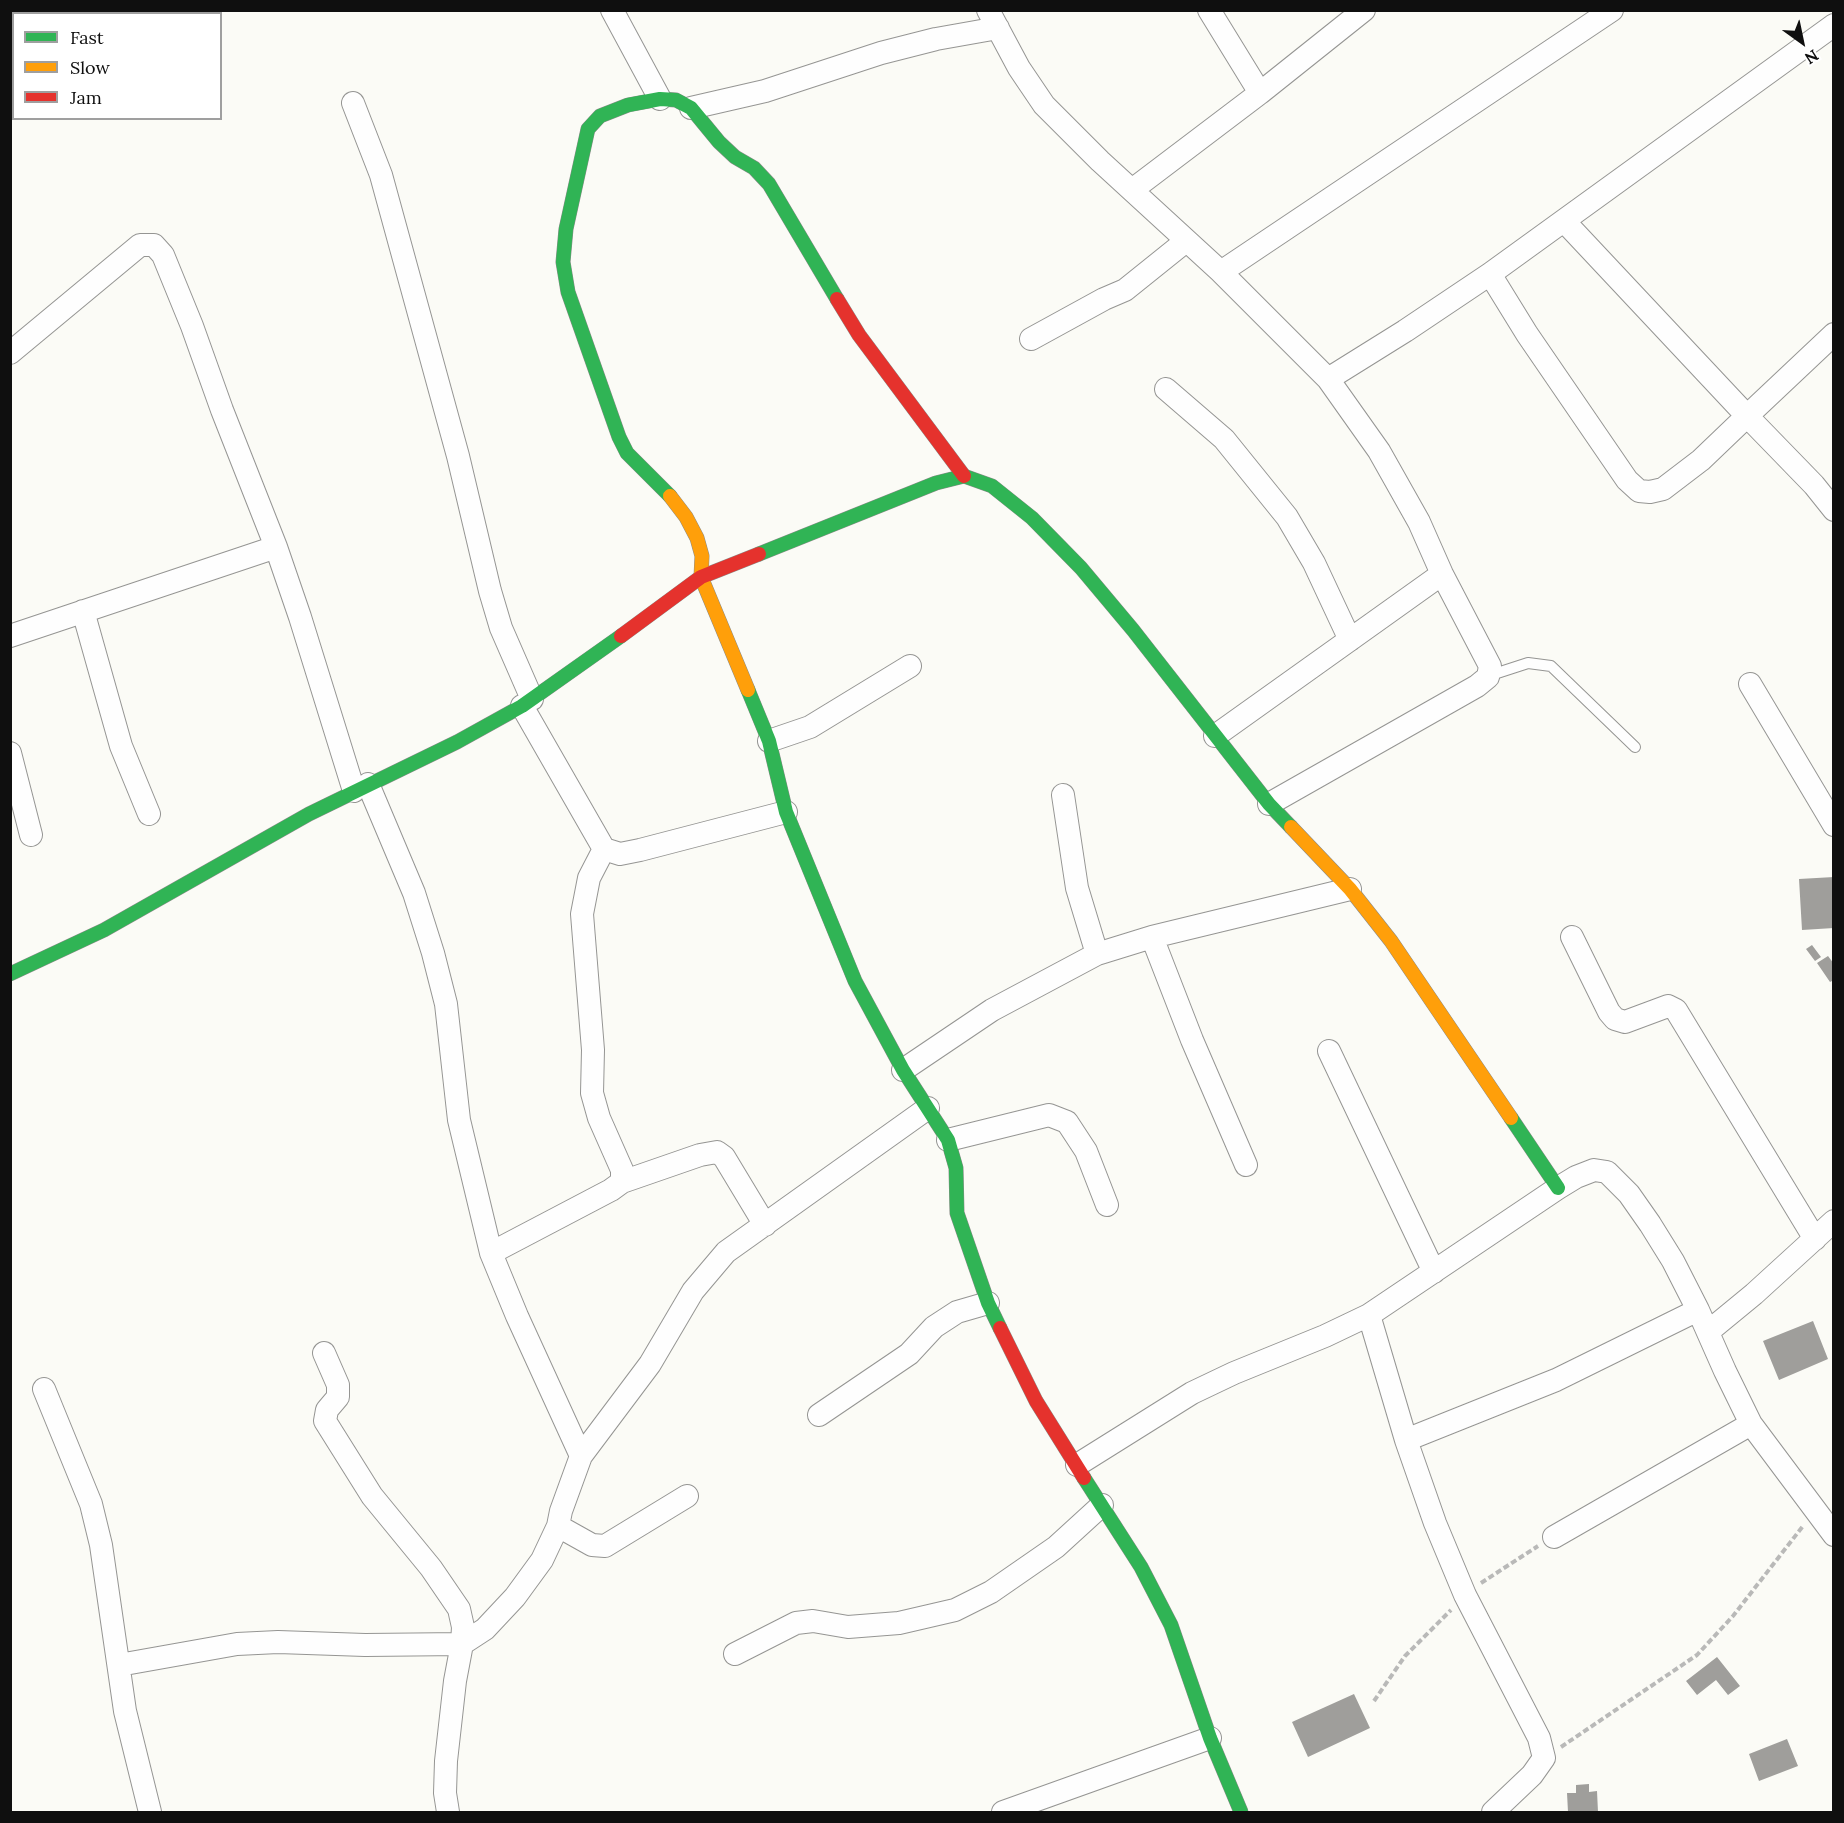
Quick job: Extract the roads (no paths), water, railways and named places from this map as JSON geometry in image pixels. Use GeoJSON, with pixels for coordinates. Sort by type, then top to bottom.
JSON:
{"type":"FeatureCollection","features":[{"type":"Feature","properties":{"kind":"street"},"geometry":{"type":"LineString","coordinates":[[612,10],[660,99]]}},
{"type":"Feature","properties":{"kind":"street"},"geometry":{"type":"LineString","coordinates":[[1209,10],[1260,93]]}},
{"type":"Feature","properties":{"kind":"street"},"geometry":{"type":"LineString","coordinates":[[1132,190],[1260,93],[1364,10]]}},
{"type":"Feature","properties":{"kind":"street"},"geometry":{"type":"LineString","coordinates":[[1221,272],[1612,10]]}},
{"type":"Feature","properties":{"kind":"street"},"geometry":{"type":"LineString","coordinates":[[1827,10],[1833,19]]}},
{"type":"Feature","properties":{"kind":"street"},"geometry":{"type":"LineString","coordinates":[[692,108],[774,88],[881,53],[936,39],[993,19],[1019,68],[1044,105],[1221,272],[1328,379],[1379,451],[1419,522],[1442,574],[1490,666],[1488,676],[1477,686],[1269,804]]}},
{"type":"Feature","properties":{"kind":"street"},"geometry":{"type":"LineString","coordinates":[[1328,379],[1406,331],[1490,273],[1833,25]]}},
{"type":"Feature","properties":{"kind":"street"},"geometry":{"type":"LineString","coordinates":[[1241,1812],[1210,1738],[1171,1625],[1141,1567],[1036,1401],[988,1303],[957,1213],[956,1168],[948,1140],[903,1070],[855,981],[786,812],[770,741],[701,577],[702,556],[697,538],[686,517],[667,491],[627,453],[619,437],[568,292],[564,262],[566,229],[588,129],[600,116],[628,105],[660,99],[676,100],[692,108],[719,142],[735,157],[753,168],[769,184],[859,335],[964,476],[992,486],[1032,518],[1081,567],[1269,804],[1350,889],[1397,951],[1558,1188]]}},
{"type":"Feature","properties":{"kind":"street"},"geometry":{"type":"LineString","coordinates":[[353,103],[381,175],[458,456],[501,628],[527,703],[604,849],[620,854],[640,850],[786,812]]}},
{"type":"Feature","properties":{"kind":"street"},"geometry":{"type":"LineString","coordinates":[[1564,220],[1814,485],[1833,510]]}},
{"type":"Feature","properties":{"kind":"street"},"geometry":{"type":"LineString","coordinates":[[1031,339],[1125,290],[1186,241]]}},
{"type":"Feature","properties":{"kind":"street"},"geometry":{"type":"LineString","coordinates":[[10,353],[140,244],[154,245],[163,255],[276,547],[361,788],[414,893],[446,1004],[459,1120],[491,1253],[581,1456]]}},
{"type":"Feature","properties":{"kind":"street"},"geometry":{"type":"LineString","coordinates":[[1490,273],[1534,344],[1627,480],[1639,491],[1650,492],[1663,489],[1701,460],[1833,334]]}},
{"type":"Feature","properties":{"kind":"street"},"geometry":{"type":"LineString","coordinates":[[1166,388],[1224,439],[1287,517],[1314,563],[1350,640]]}},
{"type":"Feature","properties":{"kind":"street"},"geometry":{"type":"LineString","coordinates":[[10,974],[104,930],[309,814],[457,742],[527,703],[701,577],[936,483],[964,476]]}},
{"type":"Feature","properties":{"kind":"street"},"geometry":{"type":"LineString","coordinates":[[10,636],[276,547]]}},
{"type":"Feature","properties":{"kind":"street"},"geometry":{"type":"LineString","coordinates":[[1215,736],[1442,574]]}},
{"type":"Feature","properties":{"kind":"street"},"geometry":{"type":"LineString","coordinates":[[83,611],[121,746],[148,814]]}},
{"type":"Feature","properties":{"kind":"street"},"geometry":{"type":"LineString","coordinates":[[770,741],[810,727],[910,666]]}},
{"type":"Feature","properties":{"kind":"street"},"geometry":{"type":"LineString","coordinates":[[1750,684],[1833,825]]}},
{"type":"Feature","properties":{"kind":"street"},"geometry":{"type":"LineString","coordinates":[[10,753],[31,835]]}},
{"type":"Feature","properties":{"kind":"street"},"geometry":{"type":"LineString","coordinates":[[1063,795],[1077,888],[1097,954]]}},
{"type":"Feature","properties":{"kind":"street"},"geometry":{"type":"LineString","coordinates":[[604,849],[589,878],[582,914],[593,1050],[592,1093],[599,1118],[622,1170],[622,1182]]}},
{"type":"Feature","properties":{"kind":"street"},"geometry":{"type":"LineString","coordinates":[[903,1070],[992,1010],[1097,954],[1152,937],[1350,889]]}},
{"type":"Feature","properties":{"kind":"street"},"geometry":{"type":"LineString","coordinates":[[1152,937],[1192,1040],[1246,1165]]}},
{"type":"Feature","properties":{"kind":"street"},"geometry":{"type":"LineString","coordinates":[[1572,937],[1615,1019],[1625,1022],[1668,1006],[1676,1010],[1815,1239]]}},
{"type":"Feature","properties":{"kind":"street"},"geometry":{"type":"LineString","coordinates":[[1329,1051],[1434,1272]]}},
{"type":"Feature","properties":{"kind":"street"},"geometry":{"type":"LineString","coordinates":[[118,1665],[237,1644],[278,1642],[365,1645],[462,1644],[485,1629],[515,1597],[542,1560],[558,1526],[561,1511],[581,1456],[650,1364],[693,1291],[726,1252],[928,1108]]}},
{"type":"Feature","properties":{"kind":"street"},"geometry":{"type":"LineString","coordinates":[[948,1140],[1049,1115],[1067,1122],[1086,1151],[1107,1204]]}},
{"type":"Feature","properties":{"kind":"street"},"geometry":{"type":"LineString","coordinates":[[491,1253],[622,1182],[700,1155],[717,1152],[724,1157],[765,1225]]}},
{"type":"Feature","properties":{"kind":"street"},"geometry":{"type":"LineString","coordinates":[[1077,1465],[1192,1393],[1369,1315],[1558,1188],[1594,1170],[1607,1172],[1629,1194],[1650,1224],[1673,1261],[1709,1331],[1725,1371],[1751,1424],[1833,1535]]}},
{"type":"Feature","properties":{"kind":"street"},"geometry":{"type":"LineString","coordinates":[[1709,1331],[1754,1294],[1833,1221]]}},
{"type":"Feature","properties":{"kind":"street"},"geometry":{"type":"LineString","coordinates":[[819,1415],[909,1354],[941,1322],[957,1312],[988,1303]]}},
{"type":"Feature","properties":{"kind":"street"},"geometry":{"type":"LineString","coordinates":[[1407,1440],[1556,1380],[1698,1310]]}},
{"type":"Feature","properties":{"kind":"street"},"geometry":{"type":"LineString","coordinates":[[1369,1315],[1435,1523],[1465,1595],[1539,1738],[1544,1758],[1532,1774],[1493,1812]]}},
{"type":"Feature","properties":{"kind":"street"},"geometry":{"type":"LineString","coordinates":[[324,1353],[338,1385],[338,1397],[327,1410],[325,1421],[372,1496],[431,1568],[459,1609],[463,1628],[446,1761],[445,1793],[448,1812]]}},
{"type":"Feature","properties":{"kind":"street"},"geometry":{"type":"LineString","coordinates":[[44,1389],[91,1504],[101,1545],[125,1711],[150,1812]]}},
{"type":"Feature","properties":{"kind":"street"},"geometry":{"type":"LineString","coordinates":[[1554,1538],[1751,1424]]}},
{"type":"Feature","properties":{"kind":"street"},"geometry":{"type":"LineString","coordinates":[[558,1526],[592,1545],[605,1546],[687,1496]]}},
{"type":"Feature","properties":{"kind":"street"},"geometry":{"type":"LineString","coordinates":[[735,1654],[796,1623],[813,1621],[848,1627],[898,1623],[955,1610],[991,1592],[1056,1547],[1102,1505]]}},
{"type":"Feature","properties":{"kind":"street"},"geometry":{"type":"LineString","coordinates":[[1004,1812],[1210,1738]]}},
{"type":"Feature","properties":{"kind":"lane"},"geometry":{"type":"LineString","coordinates":[[1488,676],[1528,663],[1551,666],[1635,747]]}}]}
